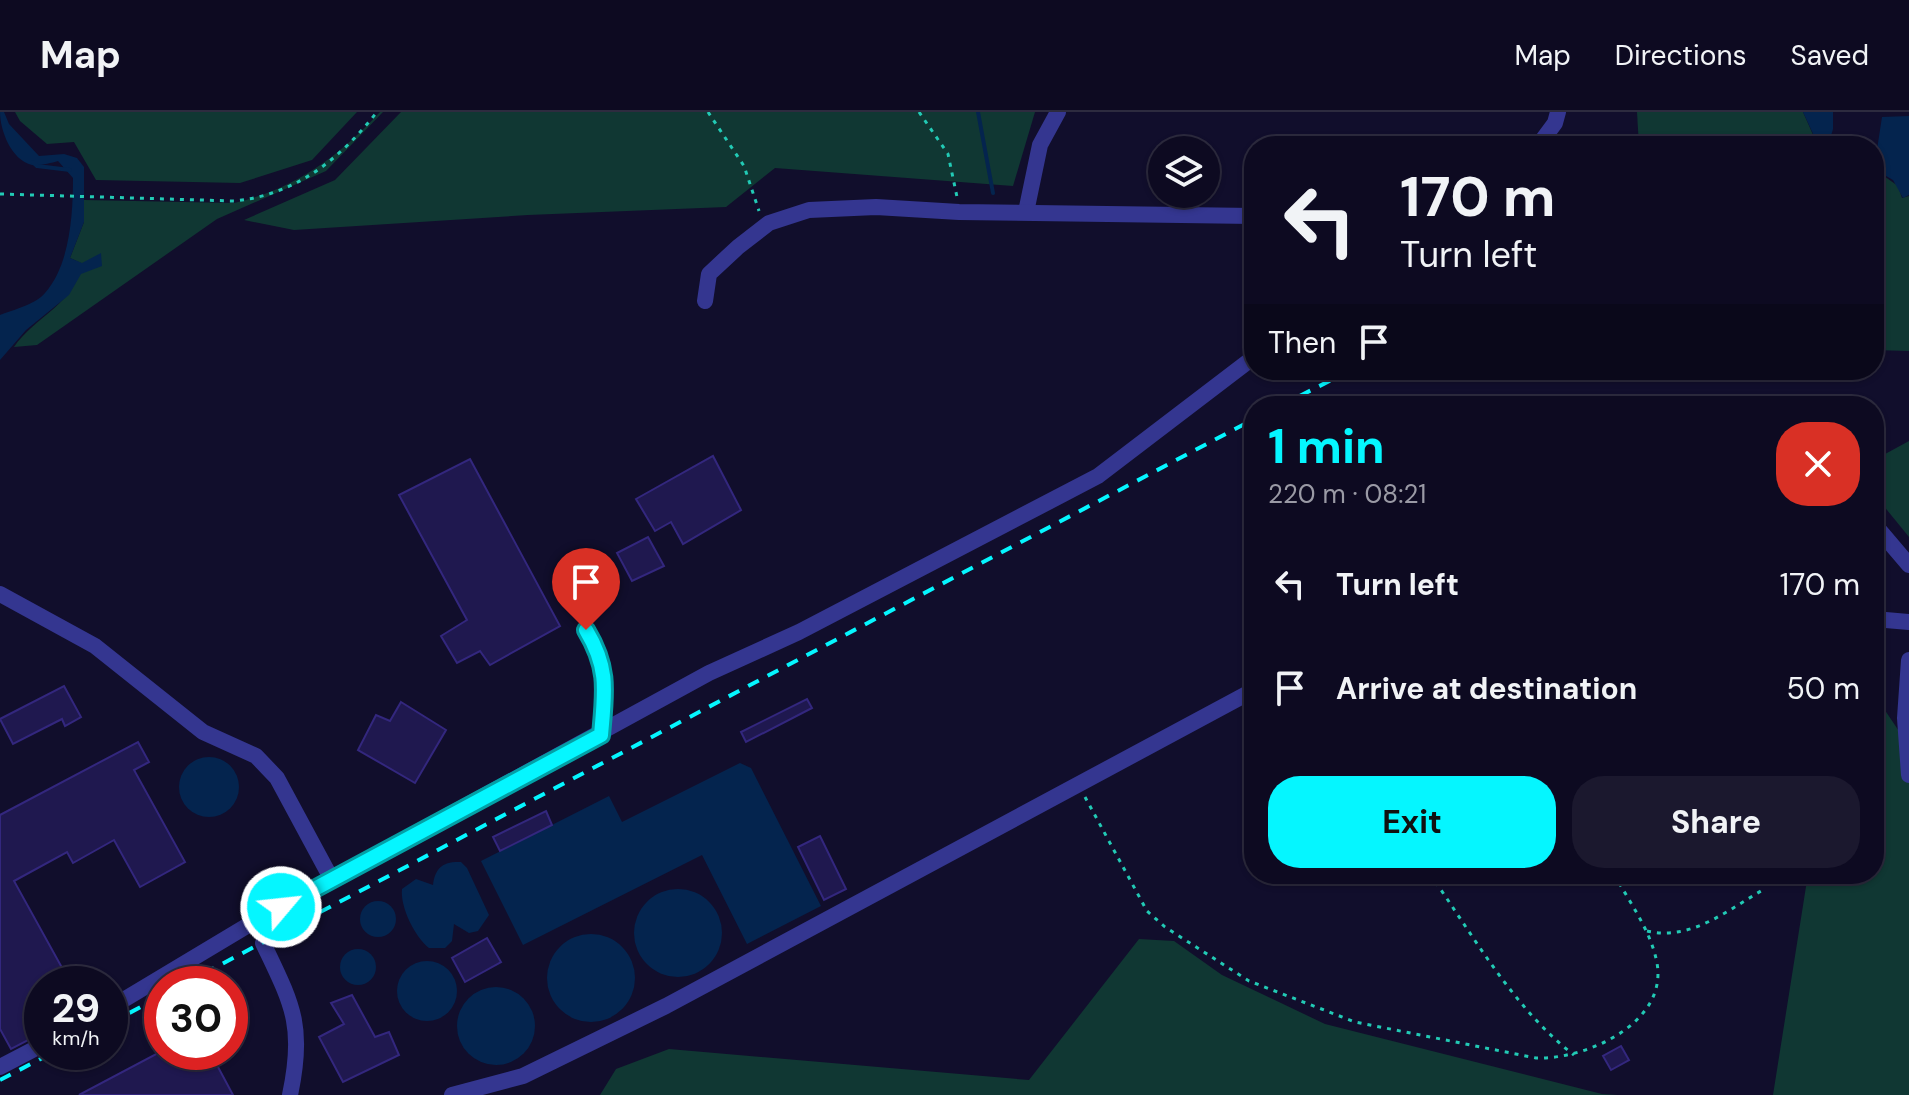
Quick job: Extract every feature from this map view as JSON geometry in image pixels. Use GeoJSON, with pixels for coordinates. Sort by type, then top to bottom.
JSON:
{"type":"FeatureCollection","features":[{"type":"Feature","properties":{"kind":"street"},"geometry":{"type":"LineString","coordinates":[[1026,212],[1040,145],[1058,112]]}},
{"type":"Feature","properties":{"kind":"street"},"geometry":{"type":"LineString","coordinates":[[1545,136],[1555,123],[1558,112]]}},
{"type":"Feature","properties":{"kind":"street"},"geometry":{"type":"LineString","coordinates":[[705,301],[709,274],[769,223],[809,210],[876,207],[959,212],[1244,216]]}},
{"type":"Feature","properties":{"kind":"street"},"geometry":{"type":"LineString","coordinates":[[128,997],[255,921],[601,735],[709,673],[799,632],[1098,476],[1244,365]]}},
{"type":"Feature","properties":{"kind":"street"},"geometry":{"type":"LineString","coordinates":[[1884,536],[1909,565]]}},
{"type":"Feature","properties":{"kind":"street"},"geometry":{"type":"LineString","coordinates":[[0,594],[95,646],[203,732],[256,756],[277,778],[332,880]]}},
{"type":"Feature","properties":{"kind":"street"},"geometry":{"type":"LineString","coordinates":[[1884,620],[1909,622]]}},
{"type":"Feature","properties":{"kind":"street"},"geometry":{"type":"LineString","coordinates":[[586,630],[600,654],[605,672],[601,735]]}},
{"type":"Feature","properties":{"kind":"street"},"geometry":{"type":"LineString","coordinates":[[1909,660],[1905,718],[1909,775]]}},
{"type":"Feature","properties":{"kind":"street"},"geometry":{"type":"LineString","coordinates":[[452,1095],[523,1076],[666,1006],[1244,695]]}},
{"type":"Feature","properties":{"kind":"street"},"geometry":{"type":"LineString","coordinates":[[263,943],[293,1004],[298,1044],[290,1095]]}},
{"type":"Feature","properties":{"kind":"street"},"geometry":{"type":"LineString","coordinates":[[0,1067],[24,1054]]}},
{"type":"Feature","properties":{"kind":"path"},"geometry":{"type":"LineString","coordinates":[[0,194],[234,201],[259,198],[322,169],[377,112]]}},
{"type":"Feature","properties":{"kind":"path"},"geometry":{"type":"LineString","coordinates":[[708,112],[734,147],[744,166],[755,205],[769,223]]}},
{"type":"Feature","properties":{"kind":"path"},"geometry":{"type":"LineString","coordinates":[[919,112],[948,154],[959,212]]}},
{"type":"Feature","properties":{"kind":"path"},"geometry":{"type":"LineString","coordinates":[[1077,783],[1147,911],[1165,927],[1249,981],[1355,1022],[1507,1054],[1559,1059],[1575,1055],[1602,1044],[1635,1022],[1653,997],[1657,966],[1647,931],[1620,884]]}},
{"type":"Feature","properties":{"kind":"path"},"geometry":{"type":"LineString","coordinates":[[1437,884],[1535,1017],[1556,1041],[1575,1055]]}},
{"type":"Feature","properties":{"kind":"path"},"geometry":{"type":"LineString","coordinates":[[1647,931],[1678,934],[1701,926],[1761,891],[1762,884]]}},
{"type":"Feature","properties":{"kind":"green space"},"geometry":{"type":"Polygon","coordinates":[[[15,112],[357,112],[312,160],[240,183],[96,180],[74,142],[47,144],[20,121],[15,112]]]}},
{"type":"Feature","properties":{"kind":"green space"},"geometry":{"type":"Polygon","coordinates":[[[383,112],[326,171],[217,219],[37,345],[14,347],[64,299],[78,277],[81,263],[70,258],[84,222],[84,200],[234,203],[256,197],[314,169],[348,143],[383,112]]]}},
{"type":"Feature","properties":{"kind":"green space"},"geometry":{"type":"Polygon","coordinates":[[[401,112],[1035,112],[1013,186],[775,168],[726,207],[528,215],[294,230],[244,220],[335,180],[401,112]]]}},
{"type":"Feature","properties":{"kind":"green space"},"geometry":{"type":"Polygon","coordinates":[[[1637,112],[1803,112],[1814,136],[1638,136],[1637,112]]]}},
{"type":"Feature","properties":{"kind":"green space"},"geometry":{"type":"Polygon","coordinates":[[[1884,176],[1898,186],[1902,198],[1909,196],[1909,351],[1884,350],[1884,176]]]}},
{"type":"Feature","properties":{"kind":"green space"},"geometry":{"type":"Polygon","coordinates":[[[1909,441],[1909,537],[1884,506],[1884,455],[1909,441]]]}},
{"type":"Feature","properties":{"kind":"green space"},"geometry":{"type":"Polygon","coordinates":[[[1884,709],[1909,746],[1909,1095],[1773,1095],[1806,884],[1884,884],[1884,709]]]}},
{"type":"Feature","properties":{"kind":"green space"},"geometry":{"type":"Polygon","coordinates":[[[1139,939],[1174,941],[1222,975],[1325,1024],[1602,1094],[1618,1095],[600,1095],[616,1069],[669,1049],[1029,1080],[1139,939]]]}},
{"type":"Feature","properties":{"kind":"water"},"geometry":{"type":"Polygon","coordinates":[[[0,112],[4,112],[9,124],[39,156],[64,154],[77,158],[84,167],[84,222],[70,258],[82,263],[101,253],[102,266],[81,274],[69,295],[26,330],[0,360],[0,315],[41,297],[60,268],[71,223],[73,178],[58,161],[32,165],[18,157],[5,135],[0,112]]]}},
{"type":"Feature","properties":{"kind":"water"},"geometry":{"type":"Polygon","coordinates":[[[1803,112],[1833,112],[1831,136],[1814,136],[1803,112]]]}},
{"type":"Feature","properties":{"kind":"water"},"geometry":{"type":"Polygon","coordinates":[[[1909,116],[1909,195],[1903,198],[1893,180],[1884,175],[1884,136],[1879,136],[1882,117],[1909,116]]]}},
{"type":"Feature","properties":{"kind":"water"},"geometry":{"type":"Polygon","coordinates":[[[209,757],[221,759],[230,766],[237,775],[237,799],[230,808],[221,815],[209,817],[197,815],[188,808],[181,799],[179,787],[181,775],[188,766],[197,759],[209,757]]]}},
{"type":"Feature","properties":{"kind":"water"},"geometry":{"type":"Polygon","coordinates":[[[740,763],[751,768],[821,906],[747,944],[702,855],[523,945],[481,861],[609,796],[622,822],[740,763]]]}},
{"type":"Feature","properties":{"kind":"water"},"geometry":{"type":"Polygon","coordinates":[[[461,862],[467,868],[489,915],[478,931],[469,933],[454,924],[452,941],[445,948],[429,948],[410,921],[403,904],[402,889],[416,879],[433,885],[441,867],[461,862]]]}},
{"type":"Feature","properties":{"kind":"water"},"geometry":{"type":"Polygon","coordinates":[[[678,889],[695,892],[709,902],[719,916],[722,933],[719,950],[709,964],[695,974],[678,977],[661,974],[647,964],[637,950],[634,933],[637,916],[647,902],[661,892],[678,889]]]}},
{"type":"Feature","properties":{"kind":"water"},"geometry":{"type":"Polygon","coordinates":[[[378,901],[391,906],[396,919],[391,932],[378,937],[365,932],[360,919],[365,906],[378,901]]]}},
{"type":"Feature","properties":{"kind":"water"},"geometry":{"type":"Polygon","coordinates":[[[591,934],[608,937],[622,947],[632,961],[635,978],[632,995],[622,1009],[608,1019],[591,1022],[574,1019],[560,1009],[550,995],[547,978],[550,961],[560,947],[574,937],[591,934]]]}},
{"type":"Feature","properties":{"kind":"water"},"geometry":{"type":"Polygon","coordinates":[[[358,949],[371,954],[376,967],[371,980],[358,985],[345,980],[340,967],[345,954],[358,949]]]}},
{"type":"Feature","properties":{"kind":"water"},"geometry":{"type":"Polygon","coordinates":[[[427,961],[439,963],[448,970],[455,979],[455,1003],[448,1012],[439,1019],[427,1021],[415,1019],[406,1012],[399,1003],[397,991],[399,979],[406,970],[415,963],[427,961]]]}},
{"type":"Feature","properties":{"kind":"water"},"geometry":{"type":"Polygon","coordinates":[[[496,987],[511,990],[523,999],[532,1011],[535,1026],[532,1041],[523,1053],[511,1062],[496,1065],[481,1062],[469,1053],[460,1041],[457,1026],[460,1011],[469,999],[481,990],[496,987]]]}},
{"type":"Feature","properties":{"kind":"building"},"geometry":{"type":"Polygon","coordinates":[[[713,456],[741,510],[683,544],[671,522],[655,531],[636,499],[713,456]]]}},
{"type":"Feature","properties":{"kind":"building"},"geometry":{"type":"Polygon","coordinates":[[[470,459],[560,626],[490,665],[480,651],[457,663],[441,636],[467,620],[399,495],[470,459]]]}},
{"type":"Feature","properties":{"kind":"building"},"geometry":{"type":"Polygon","coordinates":[[[648,537],[664,566],[632,581],[617,553],[648,537]]]}},
{"type":"Feature","properties":{"kind":"building"},"geometry":{"type":"Polygon","coordinates":[[[64,686],[81,717],[65,726],[62,719],[13,744],[0,719],[64,686]]]}},
{"type":"Feature","properties":{"kind":"building"},"geometry":{"type":"Polygon","coordinates":[[[807,699],[812,708],[746,742],[741,732],[807,699]]]}},
{"type":"Feature","properties":{"kind":"building"},"geometry":{"type":"Polygon","coordinates":[[[401,702],[446,730],[415,783],[358,750],[376,715],[390,721],[401,702]]]}},
{"type":"Feature","properties":{"kind":"building"},"geometry":{"type":"Polygon","coordinates":[[[138,742],[149,762],[134,770],[185,862],[140,887],[114,840],[73,863],[67,852],[14,881],[61,966],[24,966],[24,1042],[11,1049],[0,1029],[0,815],[138,742]]]}},
{"type":"Feature","properties":{"kind":"building"},"geometry":{"type":"Polygon","coordinates":[[[546,811],[552,825],[500,851],[493,837],[546,811]]]}},
{"type":"Feature","properties":{"kind":"building"},"geometry":{"type":"Polygon","coordinates":[[[820,836],[846,889],[824,900],[798,847],[820,836]]]}},
{"type":"Feature","properties":{"kind":"building"},"geometry":{"type":"Polygon","coordinates":[[[487,938],[501,962],[465,982],[452,958],[487,938]]]}},
{"type":"Feature","properties":{"kind":"building"},"geometry":{"type":"Polygon","coordinates":[[[352,995],[375,1037],[389,1032],[399,1055],[343,1082],[319,1037],[344,1024],[331,1003],[352,995]]]}},
{"type":"Feature","properties":{"kind":"building"},"geometry":{"type":"Polygon","coordinates":[[[1621,1046],[1629,1060],[1611,1070],[1603,1056],[1621,1046]]]}},
{"type":"Feature","properties":{"kind":"building"},"geometry":{"type":"Polygon","coordinates":[[[144,1060],[144,1070],[220,1070],[233,1095],[79,1095],[144,1060]]]}},
{"type":"Feature","properties":{"kind":"waterway"},"geometry":{"type":"LineString","coordinates":[[978,112],[993,193]]}},
{"type":"Feature","properties":{"kind":"waterway"},"geometry":{"type":"LineString","coordinates":[[33,162],[37,166],[70,170]]}},
{"type":"Feature","properties":{"kind":"railway"},"geometry":{"type":"LineString","coordinates":[[1300,396],[1331,380]]}},
{"type":"Feature","properties":{"kind":"railway"},"geometry":{"type":"LineString","coordinates":[[218,966],[1244,424]]}},
{"type":"Feature","properties":{"kind":"railway"},"geometry":{"type":"LineString","coordinates":[[128,1014],[144,1005]]}},
{"type":"Feature","properties":{"kind":"railway"},"geometry":{"type":"LineString","coordinates":[[0,1080],[24,1068]]}},
{"type":"Feature","properties":{"kind":"route"},"geometry":{"type":"LineString","coordinates":[[281,907],[601,735],[605,672],[600,654],[586,630]]}}]}
